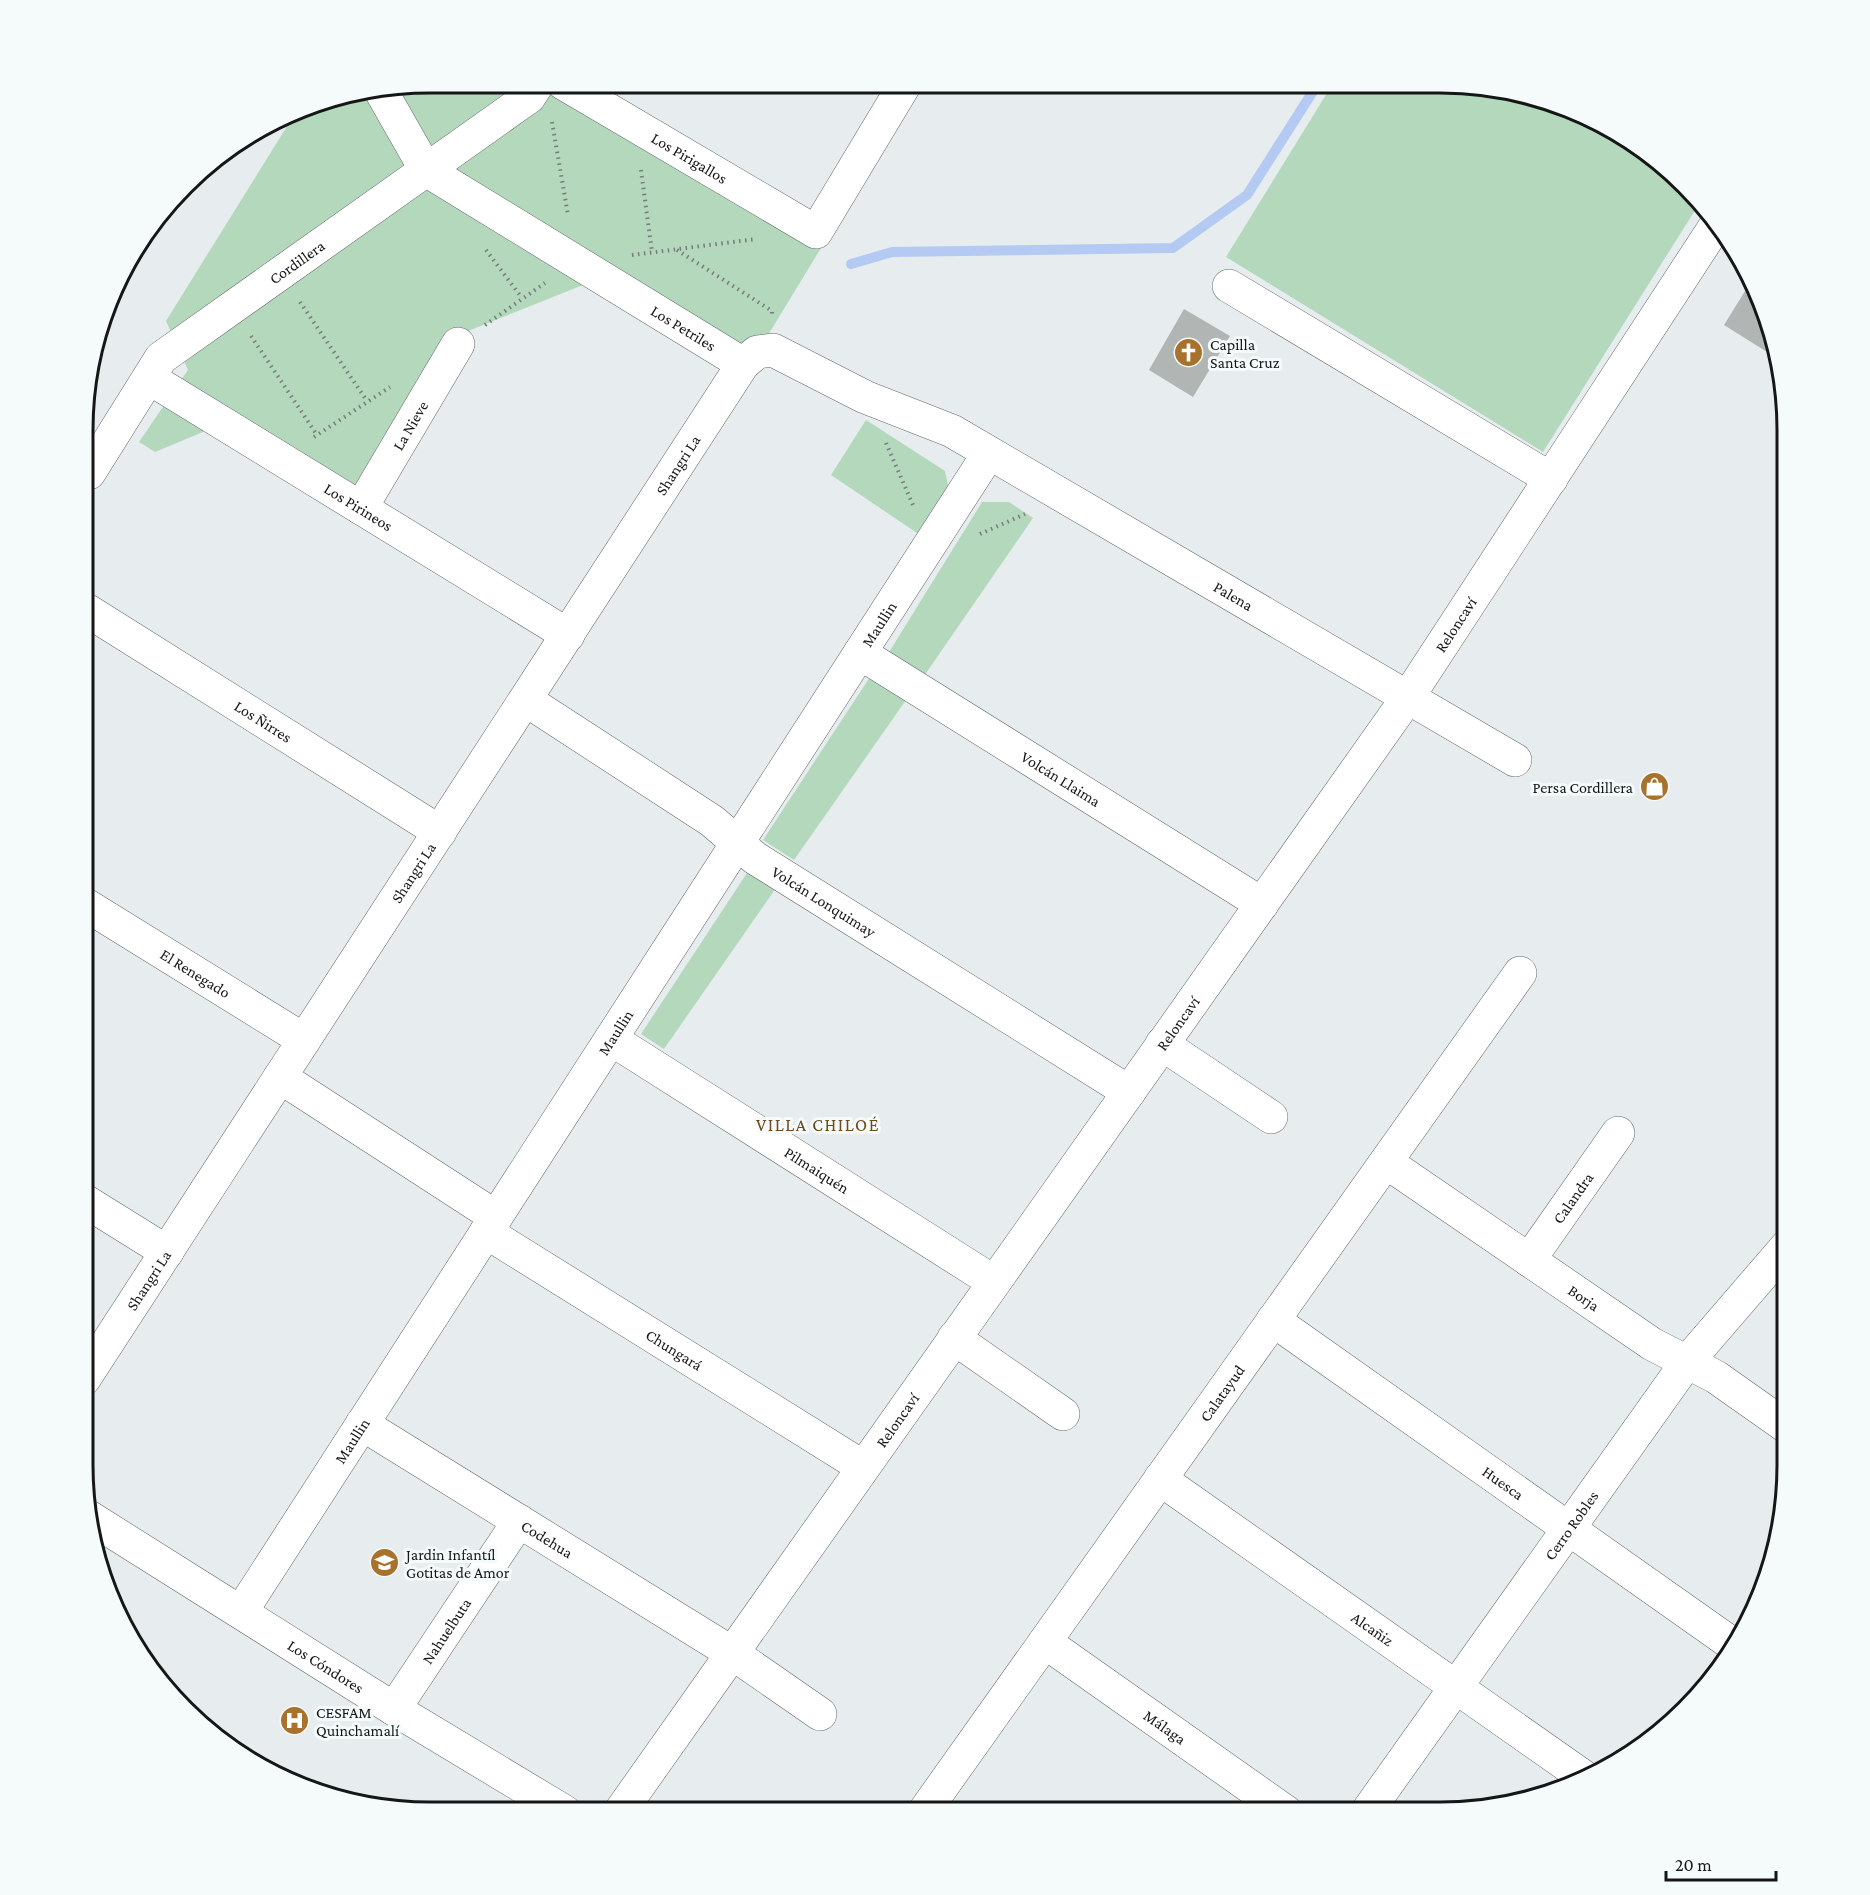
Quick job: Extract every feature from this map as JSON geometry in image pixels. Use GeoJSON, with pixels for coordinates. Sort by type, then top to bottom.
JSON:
{"type":"FeatureCollection","features":[{"type":"Feature","properties":{"kind":"street","name":"Cordillera"},"geometry":{"type":"LineString","coordinates":[[93,465],[161,358],[532,93]]}},
{"type":"Feature","properties":{"kind":"street","name":"Los Pirigallos"},"geometry":{"type":"LineString","coordinates":[[580,93],[816,232],[900,93]]}},
{"type":"Feature","properties":{"kind":"street"},"geometry":{"type":"LineString","coordinates":[[384,96],[426,170]]}},
{"type":"Feature","properties":{"kind":"street","name":"Los Petriles"},"geometry":{"type":"LineString","coordinates":[[426,170],[743,364]]}},
{"type":"Feature","properties":{"kind":"street","name":"Reloncaví"},"geometry":{"type":"LineString","coordinates":[[627,1802],[1408,697],[1712,232]]}},
{"type":"Feature","properties":{"kind":"street"},"geometry":{"type":"LineString","coordinates":[[1229,286],[1551,479]]}},
{"type":"Feature","properties":{"kind":"street","name":"La Nieve"},"geometry":{"type":"LineString","coordinates":[[361,508],[458,344]]}},
{"type":"Feature","properties":{"kind":"street"},"geometry":{"type":"LineString","coordinates":[[743,364],[757,352],[772,350],[865,397]]}},
{"type":"Feature","properties":{"kind":"street","name":"Shangri La"},"geometry":{"type":"LineString","coordinates":[[93,1365],[743,364]]}},
{"type":"Feature","properties":{"kind":"street","name":"Los Pirineos"},"geometry":{"type":"LineString","coordinates":[[149,378],[568,635]]}},
{"type":"Feature","properties":{"kind":"street","name":"Palena"},"geometry":{"type":"LineString","coordinates":[[865,397],[952,430],[1515,760]]}},
{"type":"Feature","properties":{"kind":"street","name":"Maullin"},"geometry":{"type":"LineString","coordinates":[[241,1612],[989,453]]}},
{"type":"Feature","properties":{"kind":"street","name":"Los Ñirres"},"geometry":{"type":"LineString","coordinates":[[93,614],[440,832]]}},
{"type":"Feature","properties":{"kind":"street","name":"Volcán Llaima"},"geometry":{"type":"LineString","coordinates":[[860,653],[1262,904]]}},
{"type":"Feature","properties":{"kind":"street","name":"Volcán Lonquimay"},"geometry":{"type":"LineString","coordinates":[[526,700],[712,820],[755,858],[1128,1092]]}},
{"type":"Feature","properties":{"kind":"street","name":"El Renegado"},"geometry":{"type":"LineString","coordinates":[[93,909],[304,1040]]}},
{"type":"Feature","properties":{"kind":"street","name":"Calatayud"},"geometry":{"type":"LineString","coordinates":[[939,1802],[1045,1642],[1520,973]]}},
{"type":"Feature","properties":{"kind":"street","name":"Pilmaiquén"},"geometry":{"type":"LineString","coordinates":[[611,1039],[994,1282]]}},
{"type":"Feature","properties":{"kind":"street"},"geometry":{"type":"LineString","coordinates":[[1162,1044],[1271,1117]]}},
{"type":"Feature","properties":{"kind":"street","name":"Chungará"},"geometry":{"type":"LineString","coordinates":[[280,1077],[491,1224],[864,1467]]}},
{"type":"Feature","properties":{"kind":"street","name":"Calandra"},"geometry":{"type":"LineString","coordinates":[[1529,1260],[1618,1133]]}},
{"type":"Feature","properties":{"kind":"street","name":"Borja"},"geometry":{"type":"LineString","coordinates":[[1386,1162],[1652,1344],[1716,1377],[1777,1420]]}},
{"type":"Feature","properties":{"kind":"street"},"geometry":{"type":"LineString","coordinates":[[93,1206],[167,1252]]}},
{"type":"Feature","properties":{"kind":"street","name":"Cerro Robles"},"geometry":{"type":"LineString","coordinates":[[1374,1802],[1687,1362],[1777,1258]]}},
{"type":"Feature","properties":{"kind":"street","name":"Huesca"},"geometry":{"type":"LineString","coordinates":[[1273,1320],[1728,1641]]}},
{"type":"Feature","properties":{"kind":"street"},"geometry":{"type":"LineString","coordinates":[[954,1338],[1063,1414]]}},
{"type":"Feature","properties":{"kind":"street","name":"Codehua"},"geometry":{"type":"LineString","coordinates":[[362,1424],[732,1653],[820,1714]]}},
{"type":"Feature","properties":{"kind":"street","name":"Alcañiz"},"geometry":{"type":"LineString","coordinates":[[1160,1479],[1577,1772]]}},
{"type":"Feature","properties":{"kind":"street","name":"Nahuelbuta"},"geometry":{"type":"LineString","coordinates":[[394,1709],[519,1521]]}},
{"type":"Feature","properties":{"kind":"street","name":"Los Cóndores"},"geometry":{"type":"LineString","coordinates":[[98,1523],[394,1709],[548,1802]]}},
{"type":"Feature","properties":{"kind":"street","name":"Málaga"},"geometry":{"type":"LineString","coordinates":[[1045,1642],[1272,1802]]}},
{"type":"Feature","properties":{"kind":"path"},"geometry":{"type":"LineString","coordinates":[[552,116],[575,262]]}},
{"type":"Feature","properties":{"kind":"path"},"geometry":{"type":"LineString","coordinates":[[635,126],[652,252]]}},
{"type":"Feature","properties":{"kind":"path"},"geometry":{"type":"LineString","coordinates":[[630,255],[758,239]]}},
{"type":"Feature","properties":{"kind":"path"},"geometry":{"type":"LineString","coordinates":[[676,249],[772,311],[772,350]]}},
{"type":"Feature","properties":{"kind":"path"},"geometry":{"type":"LineString","coordinates":[[280,274],[367,401]]}},
{"type":"Feature","properties":{"kind":"path"},"geometry":{"type":"LineString","coordinates":[[232,308],[317,435]]}},
{"type":"Feature","properties":{"kind":"path"},"geometry":{"type":"LineString","coordinates":[[865,397],[930,544]]}},
{"type":"Feature","properties":{"kind":"path"},"geometry":{"type":"LineString","coordinates":[[971,538],[1065,497]]}},
{"type":"Feature","properties":{"kind":"green space"},"geometry":{"type":"Polygon","coordinates":[[[430,93],[567,93],[821,248],[765,340],[737,346],[618,271],[453,337],[355,489],[239,417],[155,452],[139,442],[188,370],[166,321],[288,125],[343,104],[386,96],[430,93]]]}},
{"type":"Feature","properties":{"kind":"green space"},"geometry":{"type":"Polygon","coordinates":[[[1327,93],[1462,94],[1527,104],[1569,119],[1609,138],[1662,177],[1695,210],[1543,452],[1226,257],[1327,93]]]}},
{"type":"Feature","properties":{"kind":"green space"},"geometry":{"type":"Polygon","coordinates":[[[866,420],[945,471],[950,495],[923,537],[831,475],[866,420]]]}},
{"type":"Feature","properties":{"kind":"green space"},"geometry":{"type":"Polygon","coordinates":[[[982,502],[1009,502],[1033,518],[922,679],[886,657],[982,502]]]}},
{"type":"Feature","properties":{"kind":"green space"},"geometry":{"type":"Polygon","coordinates":[[[870,677],[906,700],[794,860],[763,840],[870,677]]]}},
{"type":"Feature","properties":{"kind":"green space"},"geometry":{"type":"Polygon","coordinates":[[[749,870],[776,888],[664,1049],[641,1034],[749,870]]]}},
{"type":"Feature","properties":{"kind":"building"},"geometry":{"type":"Polygon","coordinates":[[[1746,290],[1768,351],[1767,352],[1724,325],[1746,290]]]}},
{"type":"Feature","properties":{"kind":"building","name":"Capilla Santa Cruz"},"geometry":{"type":"Polygon","coordinates":[[[1184,309],[1230,336],[1193,397],[1149,370],[1184,309]]]}},
{"type":"Feature","properties":{"kind":"waterway"},"geometry":{"type":"LineString","coordinates":[[851,264],[892,252],[1173,248],[1247,195],[1312,93]]}},
{"type":"Feature","properties":{"kind":"place","name":"Capilla Santa Cruz"},"geometry":{"type":"Point","coordinates":[1189,353]}},
{"type":"Feature","properties":{"kind":"place","name":"Persa Cordillera"},"geometry":{"type":"Point","coordinates":[1654,787]}},
{"type":"Feature","properties":{"kind":"place","name":"Jardin Infantíl Gotitas de Amor"},"geometry":{"type":"Point","coordinates":[385,1563]}},
{"type":"Feature","properties":{"kind":"place","name":"CESFAM Quinchamalí"},"geometry":{"type":"Point","coordinates":[295,1721]}},
{"type":"Feature","properties":{"kind":"district","name":"VILLA CHILOÉ"},"geometry":{"type":"Point","coordinates":[818,1125]}}]}
